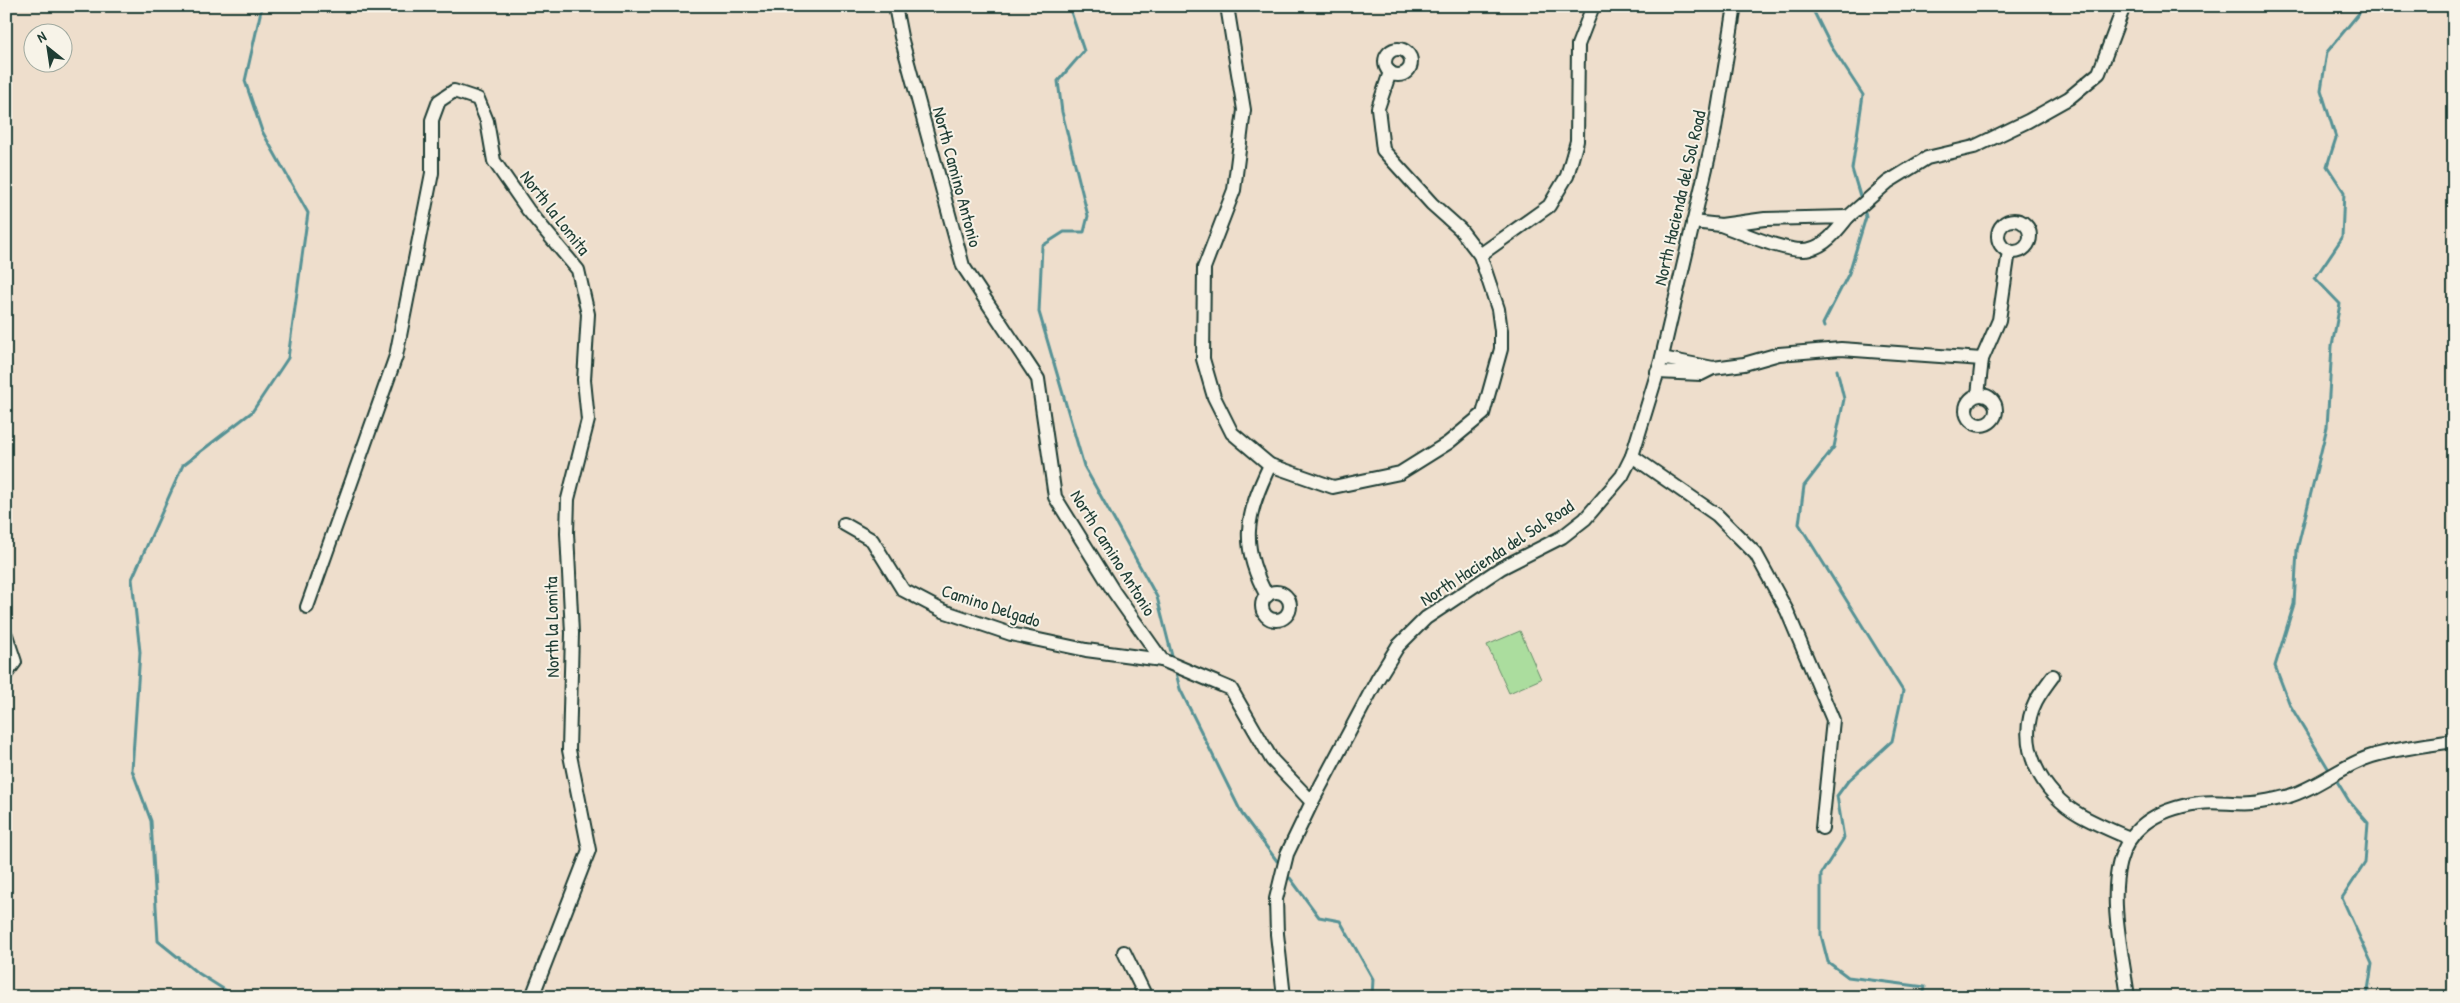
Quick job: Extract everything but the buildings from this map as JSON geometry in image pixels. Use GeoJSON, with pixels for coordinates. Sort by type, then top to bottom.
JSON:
{"type":"FeatureCollection","features":[{"type":"Feature","properties":{"kind":"street","name":"North Camino Antonio"},"geometry":{"type":"LineString","coordinates":[[895,6],[901,37],[963,266],[1038,380],[1055,497],[1114,592],[1162,660]]}},
{"type":"Feature","properties":{"kind":"street"},"geometry":{"type":"LineString","coordinates":[[1227,6],[1244,110],[1234,190],[1204,268],[1203,360],[1214,397],[1232,433],[1270,465],[1333,487],[1400,472],[1448,443],[1483,414],[1501,349],[1501,331],[1496,299],[1480,255],[1460,229],[1432,204],[1383,150],[1378,108],[1390,72]]}},
{"type":"Feature","properties":{"kind":"street"},"geometry":{"type":"LineString","coordinates":[[1480,255],[1549,206],[1567,176],[1577,141],[1578,44],[1593,6]]}},
{"type":"Feature","properties":{"kind":"street","name":"North Hacienda del Sol Road"},"geometry":{"type":"LineString","coordinates":[[1284,997],[1277,934],[1276,899],[1287,854],[1312,802],[1377,680],[1398,646],[1426,618],[1501,568],[1562,537],[1585,519],[1622,476],[1632,456],[1647,413],[1662,358],[1716,125],[1735,6]]}},
{"type":"Feature","properties":{"kind":"street"},"geometry":{"type":"LineString","coordinates":[[1721,225],[1773,245],[1809,250],[1830,238],[1848,217],[1888,182],[1927,158],[1974,147],[2028,121],[2069,98],[2099,73],[2124,6]]}},
{"type":"Feature","properties":{"kind":"street","name":"North la Lomita"},"geometry":{"type":"LineString","coordinates":[[307,607],[396,356],[432,173],[432,120],[439,101],[454,91],[478,99],[487,120],[494,161],[528,210],[578,270],[588,314],[584,380],[588,420],[568,499],[567,534],[572,633],[569,750],[589,850],[532,997]]}},
{"type":"Feature","properties":{"kind":"street"},"geometry":{"type":"LineString","coordinates":[[1693,222],[1721,225],[1765,219],[1848,217]]}},
{"type":"Feature","properties":{"kind":"street"},"geometry":{"type":"LineString","coordinates":[[1978,395],[1982,359],[1999,320],[2009,252]]}},
{"type":"Feature","properties":{"kind":"street"},"geometry":{"type":"LineString","coordinates":[[1662,358],[1713,368],[1744,364],[1779,354],[1841,350],[1982,359]]}},
{"type":"Feature","properties":{"kind":"street"},"geometry":{"type":"LineString","coordinates":[[1658,372],[1701,374],[1713,368]]}},
{"type":"Feature","properties":{"kind":"street"},"geometry":{"type":"LineString","coordinates":[[1632,456],[1717,516],[1756,554],[1787,611],[1833,720],[1822,828]]}},
{"type":"Feature","properties":{"kind":"street"},"geometry":{"type":"LineString","coordinates":[[1267,596],[1257,577],[1248,537],[1255,496],[1270,465]]}},
{"type":"Feature","properties":{"kind":"street","name":"Camino Delgado"},"geometry":{"type":"LineString","coordinates":[[844,524],[872,540],[902,590],[943,612],[1011,634],[1086,650],[1162,660]]}},
{"type":"Feature","properties":{"kind":"street"},"geometry":{"type":"LineString","coordinates":[[6,635],[15,662],[6,674]]}},
{"type":"Feature","properties":{"kind":"street"},"geometry":{"type":"LineString","coordinates":[[1162,660],[1231,689],[1272,760],[1312,802]]}},
{"type":"Feature","properties":{"kind":"street"},"geometry":{"type":"LineString","coordinates":[[2053,676],[2035,702],[2031,714],[2029,729],[2030,751],[2036,768],[2051,791],[2079,815],[2129,838]]}},
{"type":"Feature","properties":{"kind":"street"},"geometry":{"type":"LineString","coordinates":[[2128,997],[2116,905],[2118,864],[2129,838],[2143,823],[2171,808],[2202,802],[2252,803],[2288,796],[2371,756],[2454,740]]}},
{"type":"Feature","properties":{"kind":"street"},"geometry":{"type":"LineString","coordinates":[[1124,952],[1146,997]]}},
{"type":"Feature","properties":{"kind":"green space"},"geometry":{"type":"Polygon","coordinates":[[[1520,631],[1541,679],[1509,693],[1487,645],[1520,631]]]}},
{"type":"Feature","properties":{"kind":"waterway"},"geometry":{"type":"LineString","coordinates":[[236,997],[195,971],[158,941],[151,821],[132,770],[140,652],[132,579],[183,465],[252,412],[288,358],[308,213],[262,131],[245,81],[262,6]]}},
{"type":"Feature","properties":{"kind":"waterway"},"geometry":{"type":"LineString","coordinates":[[1069,6],[1084,51],[1058,81],[1062,112],[1088,216],[1084,232],[1064,232],[1042,246],[1039,312],[1084,466],[1157,597],[1173,660]]}},
{"type":"Feature","properties":{"kind":"waterway"},"geometry":{"type":"LineString","coordinates":[[1811,6],[1831,46],[1863,95],[1852,169],[1860,196]]}},
{"type":"Feature","properties":{"kind":"waterway"},"geometry":{"type":"LineString","coordinates":[[2331,773],[2290,705],[2275,666],[2294,604],[2297,550],[2327,427],[2332,346],[2340,304],[2315,278],[2342,238],[2344,192],[2327,166],[2336,138],[2321,90],[2327,52],[2365,6]]}},
{"type":"Feature","properties":{"kind":"waterway"},"geometry":{"type":"LineString","coordinates":[[1824,327],[1823,324],[1849,273],[1866,217],[1865,213]]}},
{"type":"Feature","properties":{"kind":"waterway"},"geometry":{"type":"LineString","coordinates":[[1837,370],[1844,399],[1834,447],[1804,486],[1799,524],[1903,691],[1892,741],[1848,781],[1837,796],[1844,838],[1821,874],[1821,935],[1828,962],[1848,977],[1925,987],[1923,997]]}},
{"type":"Feature","properties":{"kind":"waterway"},"geometry":{"type":"LineString","coordinates":[[1175,669],[1180,689],[1242,814],[1277,861]]}},
{"type":"Feature","properties":{"kind":"waterway"},"geometry":{"type":"LineString","coordinates":[[2335,778],[2349,801],[2368,823],[2365,863],[2342,898],[2372,964],[2367,997]]}},
{"type":"Feature","properties":{"kind":"waterway"},"geometry":{"type":"LineString","coordinates":[[1290,878],[1319,917],[1340,921],[1373,979],[1372,997]]}}]}
